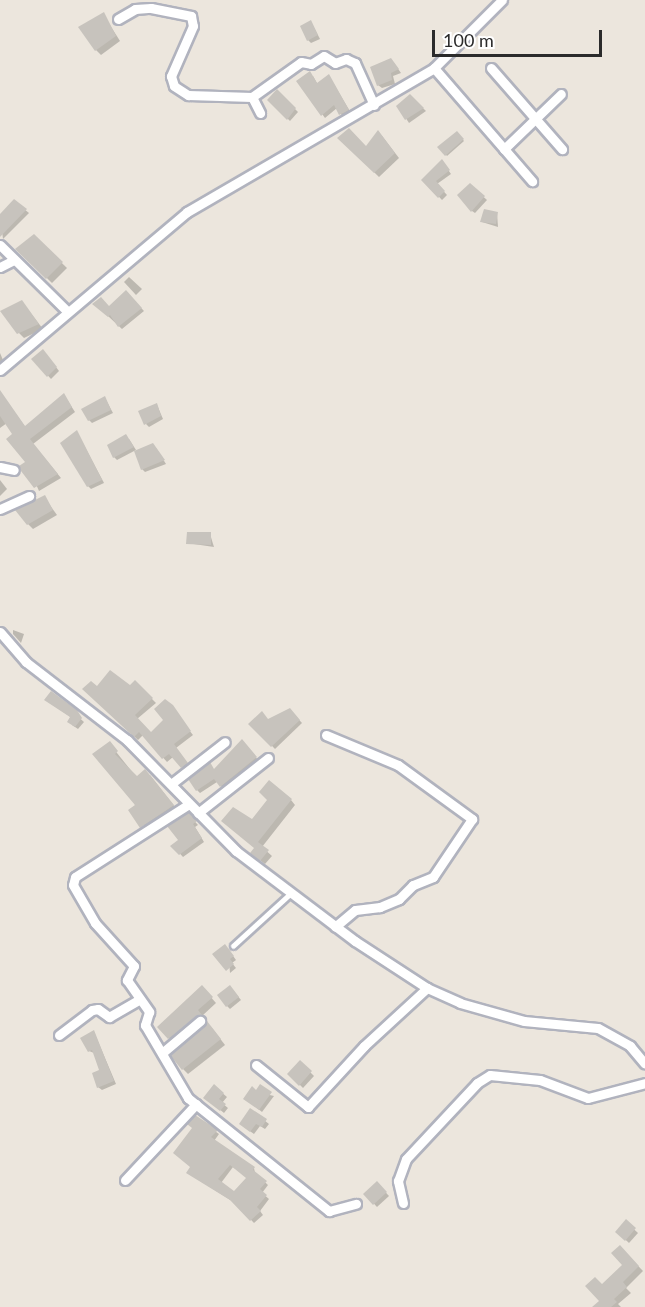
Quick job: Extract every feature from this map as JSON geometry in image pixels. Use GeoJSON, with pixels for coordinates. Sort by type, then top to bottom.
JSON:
{"type":"FeatureCollection","features":[{"type":"Feature","properties":{"kind":"street"},"geometry":{"type":"LineString","coordinates":[[176,0],[176,12]]}},
{"type":"Feature","properties":{"kind":"street"},"geometry":{"type":"LineString","coordinates":[[0,370],[187,212],[434,68],[502,0]]}},
{"type":"Feature","properties":{"kind":"street"},"geometry":{"type":"LineString","coordinates":[[118,19],[141,9],[176,12],[191,16],[194,22],[171,76],[174,86],[198,96],[252,97],[301,62],[311,64],[324,56],[335,63],[346,59],[355,63],[374,105]]}},
{"type":"Feature","properties":{"kind":"street"},"geometry":{"type":"LineString","coordinates":[[434,68],[532,182]]}},
{"type":"Feature","properties":{"kind":"street"},"geometry":{"type":"LineString","coordinates":[[491,69],[562,149]]}},
{"type":"Feature","properties":{"kind":"street"},"geometry":{"type":"LineString","coordinates":[[504,149],[537,120],[541,111],[561,94]]}},
{"type":"Feature","properties":{"kind":"street"},"geometry":{"type":"LineString","coordinates":[[252,97],[260,113]]}},
{"type":"Feature","properties":{"kind":"street"},"geometry":{"type":"LineString","coordinates":[[0,245],[68,311]]}},
{"type":"Feature","properties":{"kind":"street"},"geometry":{"type":"LineString","coordinates":[[0,267],[14,260]]}},
{"type":"Feature","properties":{"kind":"street"},"geometry":{"type":"LineString","coordinates":[[0,467],[14,470]]}},
{"type":"Feature","properties":{"kind":"street"},"geometry":{"type":"LineString","coordinates":[[0,509],[29,496]]}},
{"type":"Feature","properties":{"kind":"street"},"geometry":{"type":"LineString","coordinates":[[0,632],[26,662],[96,713],[171,784],[198,813],[290,894],[335,927],[427,988],[485,1013],[598,1028],[630,1046],[645,1064]]}},
{"type":"Feature","properties":{"kind":"street"},"geometry":{"type":"LineString","coordinates":[[326,735],[398,765],[472,819],[433,877],[413,885],[399,899],[380,907],[355,910],[335,927]]}},
{"type":"Feature","properties":{"kind":"street"},"geometry":{"type":"LineString","coordinates":[[171,784],[225,742]]}},
{"type":"Feature","properties":{"kind":"street"},"geometry":{"type":"LineString","coordinates":[[198,813],[268,758]]}},
{"type":"Feature","properties":{"kind":"street"},"geometry":{"type":"LineString","coordinates":[[189,804],[72,882],[95,923],[134,966],[127,980],[138,1000],[149,1012],[145,1025],[183,1092],[329,1210],[356,1204]]}},
{"type":"Feature","properties":{"kind":"street"},"geometry":{"type":"LineString","coordinates":[[256,1065],[308,1107],[364,1046],[427,988]]}},
{"type":"Feature","properties":{"kind":"street"},"geometry":{"type":"LineString","coordinates":[[59,1035],[92,1010],[98,1010],[109,1017],[138,1000]]}},
{"type":"Feature","properties":{"kind":"street"},"geometry":{"type":"LineString","coordinates":[[162,1053],[200,1021]]}},
{"type":"Feature","properties":{"kind":"street"},"geometry":{"type":"LineString","coordinates":[[403,1203],[399,1170],[406,1159],[477,1083],[490,1075],[540,1080],[588,1098],[645,1083]]}},
{"type":"Feature","properties":{"kind":"street"},"geometry":{"type":"LineString","coordinates":[[125,1180],[196,1104]]}},
{"type":"Feature","properties":{"kind":"lane"},"geometry":{"type":"LineString","coordinates":[[233,946],[290,894]]}},
{"type":"Feature","properties":{"kind":"building"},"geometry":{"type":"Polygon","coordinates":[[[104,12],[116,36],[95,51],[78,27],[104,12]]]}},
{"type":"Feature","properties":{"kind":"building"},"geometry":{"type":"Polygon","coordinates":[[[311,20],[318,35],[307,41],[300,26],[311,20]]]}},
{"type":"Feature","properties":{"kind":"building"},"geometry":{"type":"Polygon","coordinates":[[[391,58],[399,69],[391,73],[392,80],[377,86],[370,67],[391,58]]]}},
{"type":"Feature","properties":{"kind":"building"},"geometry":{"type":"Polygon","coordinates":[[[310,71],[317,83],[329,74],[349,110],[339,115],[334,105],[321,116],[296,81],[310,71]]]}},
{"type":"Feature","properties":{"kind":"building"},"geometry":{"type":"Polygon","coordinates":[[[277,89],[296,108],[287,120],[267,100],[277,89]]]}},
{"type":"Feature","properties":{"kind":"building"},"geometry":{"type":"Polygon","coordinates":[[[410,94],[424,108],[405,120],[396,106],[410,94]]]}},
{"type":"Feature","properties":{"kind":"building"},"geometry":{"type":"Polygon","coordinates":[[[349,128],[366,146],[378,130],[395,153],[374,173],[337,138],[349,128]]]}},
{"type":"Feature","properties":{"kind":"building"},"geometry":{"type":"Polygon","coordinates":[[[457,131],[464,139],[445,156],[437,147],[457,131]]]}},
{"type":"Feature","properties":{"kind":"building"},"geometry":{"type":"Polygon","coordinates":[[[442,159],[450,170],[436,181],[445,191],[438,198],[421,180],[442,159]]]}},
{"type":"Feature","properties":{"kind":"building"},"geometry":{"type":"Polygon","coordinates":[[[470,183],[485,196],[471,212],[457,195],[470,183]]]}},
{"type":"Feature","properties":{"kind":"building"},"geometry":{"type":"Polygon","coordinates":[[[14,199],[27,209],[0,237],[0,214],[14,199]]]}},
{"type":"Feature","properties":{"kind":"building"},"geometry":{"type":"Polygon","coordinates":[[[484,209],[498,212],[496,224],[480,222],[484,209]]]}},
{"type":"Feature","properties":{"kind":"building"},"geometry":{"type":"Polygon","coordinates":[[[34,234],[63,262],[46,279],[15,249],[34,234]]]}},
{"type":"Feature","properties":{"kind":"building"},"geometry":{"type":"Polygon","coordinates":[[[126,290],[142,308],[118,327],[110,315],[108,317],[92,304],[101,297],[109,306],[126,290]]]}},
{"type":"Feature","properties":{"kind":"building"},"geometry":{"type":"Polygon","coordinates":[[[22,300],[39,324],[17,334],[0,311],[22,300]]]}},
{"type":"Feature","properties":{"kind":"building"},"geometry":{"type":"Polygon","coordinates":[[[43,349],[57,367],[47,377],[31,359],[43,349]]]}},
{"type":"Feature","properties":{"kind":"building"},"geometry":{"type":"Polygon","coordinates":[[[0,390],[25,426],[64,393],[72,407],[30,439],[58,474],[34,488],[19,466],[25,462],[6,439],[12,434],[0,416],[0,390]]]}},
{"type":"Feature","properties":{"kind":"building"},"geometry":{"type":"Polygon","coordinates":[[[105,396],[111,410],[88,421],[81,409],[105,396]]]}},
{"type":"Feature","properties":{"kind":"building"},"geometry":{"type":"Polygon","coordinates":[[[157,403],[161,416],[144,425],[138,411],[157,403]]]}},
{"type":"Feature","properties":{"kind":"building"},"geometry":{"type":"Polygon","coordinates":[[[77,430],[102,480],[87,487],[60,443],[77,430]]]}},
{"type":"Feature","properties":{"kind":"building"},"geometry":{"type":"Polygon","coordinates":[[[126,434],[134,447],[113,458],[107,445],[126,434]]]}},
{"type":"Feature","properties":{"kind":"building"},"geometry":{"type":"Polygon","coordinates":[[[153,443],[165,460],[141,470],[134,451],[153,443]]]}},
{"type":"Feature","properties":{"kind":"building"},"geometry":{"type":"Polygon","coordinates":[[[45,495],[53,510],[27,525],[15,510],[45,495]]]}},
{"type":"Feature","properties":{"kind":"building"},"geometry":{"type":"Polygon","coordinates":[[[187,532],[211,532],[211,545],[186,544],[187,532]]]}},
{"type":"Feature","properties":{"kind":"building"},"geometry":{"type":"Polygon","coordinates":[[[110,670],[130,685],[135,680],[153,698],[135,715],[151,732],[163,720],[154,709],[165,699],[173,705],[191,731],[174,744],[188,763],[181,768],[169,754],[162,759],[139,732],[134,737],[82,689],[91,681],[97,686],[110,670]]]}},
{"type":"Feature","properties":{"kind":"building"},"geometry":{"type":"Polygon","coordinates":[[[51,691],[77,710],[82,718],[75,727],[67,722],[70,717],[44,700],[51,691]]]}},
{"type":"Feature","properties":{"kind":"building"},"geometry":{"type":"Polygon","coordinates":[[[290,708],[300,720],[271,747],[248,724],[262,711],[268,719],[290,708]]]}},
{"type":"Feature","properties":{"kind":"building"},"geometry":{"type":"Polygon","coordinates":[[[242,739],[257,757],[220,787],[214,779],[196,791],[188,779],[210,762],[214,769],[242,739]]]}},
{"type":"Feature","properties":{"kind":"building"},"geometry":{"type":"Polygon","coordinates":[[[110,741],[118,751],[115,754],[137,776],[145,769],[174,805],[140,828],[128,810],[135,805],[92,754],[110,741]]]}},
{"type":"Feature","properties":{"kind":"building"},"geometry":{"type":"Polygon","coordinates":[[[269,780],[292,799],[258,842],[269,850],[260,861],[250,853],[254,848],[221,821],[233,807],[252,819],[267,800],[259,792],[269,780]]]}},
{"type":"Feature","properties":{"kind":"building"},"geometry":{"type":"Polygon","coordinates":[[[189,812],[197,821],[193,824],[202,838],[179,855],[170,846],[178,840],[167,826],[189,812]]]}},
{"type":"Feature","properties":{"kind":"building"},"geometry":{"type":"Polygon","coordinates":[[[225,944],[234,956],[230,959],[234,964],[226,971],[212,954],[225,944]]]}},
{"type":"Feature","properties":{"kind":"building"},"geometry":{"type":"Polygon","coordinates":[[[202,985],[213,997],[198,1010],[202,1015],[168,1039],[157,1027],[202,985]]]}},
{"type":"Feature","properties":{"kind":"building"},"geometry":{"type":"Polygon","coordinates":[[[230,985],[239,997],[226,1007],[217,995],[230,985]]]}},
{"type":"Feature","properties":{"kind":"building"},"geometry":{"type":"Polygon","coordinates":[[[207,1021],[221,1039],[182,1070],[170,1055],[207,1021]]]}},
{"type":"Feature","properties":{"kind":"building"},"geometry":{"type":"Polygon","coordinates":[[[94,1030],[114,1081],[97,1088],[92,1073],[99,1070],[92,1050],[88,1052],[80,1038],[94,1030]]]}},
{"type":"Feature","properties":{"kind":"building"},"geometry":{"type":"Polygon","coordinates":[[[300,1060],[312,1071],[299,1086],[287,1074],[300,1060]]]}},
{"type":"Feature","properties":{"kind":"building"},"geometry":{"type":"Polygon","coordinates":[[[214,1084],[224,1093],[219,1099],[226,1104],[220,1111],[203,1098],[214,1084]]]}},
{"type":"Feature","properties":{"kind":"building"},"geometry":{"type":"Polygon","coordinates":[[[260,1084],[272,1092],[259,1110],[243,1099],[252,1086],[256,1090],[260,1084]]]}},
{"type":"Feature","properties":{"kind":"building"},"geometry":{"type":"Polygon","coordinates":[[[250,1108],[267,1119],[262,1127],[256,1124],[250,1132],[239,1124],[250,1108]]]}},
{"type":"Feature","properties":{"kind":"building"},"geometry":{"type":"Polygon","coordinates":[[[195,1115],[218,1130],[211,1137],[255,1167],[253,1170],[267,1181],[260,1189],[267,1195],[257,1207],[261,1211],[250,1221],[230,1200],[186,1173],[190,1167],[173,1153],[192,1128],[187,1124],[195,1115]],[[230,1165],[218,1179],[234,1191],[246,1178],[230,1165]]]}},
{"type":"Feature","properties":{"kind":"building"},"geometry":{"type":"Polygon","coordinates":[[[377,1181],[387,1192],[373,1205],[363,1194],[377,1181]]]}},
{"type":"Feature","properties":{"kind":"building"},"geometry":{"type":"Polygon","coordinates":[[[626,1219],[636,1228],[625,1241],[615,1232],[626,1219]]]}},
{"type":"Feature","properties":{"kind":"building"},"geometry":{"type":"Polygon","coordinates":[[[620,1245],[639,1266],[623,1282],[627,1287],[614,1299],[617,1302],[611,1307],[592,1307],[599,1301],[585,1286],[595,1277],[602,1284],[622,1265],[611,1253],[620,1245]]]}}]}
